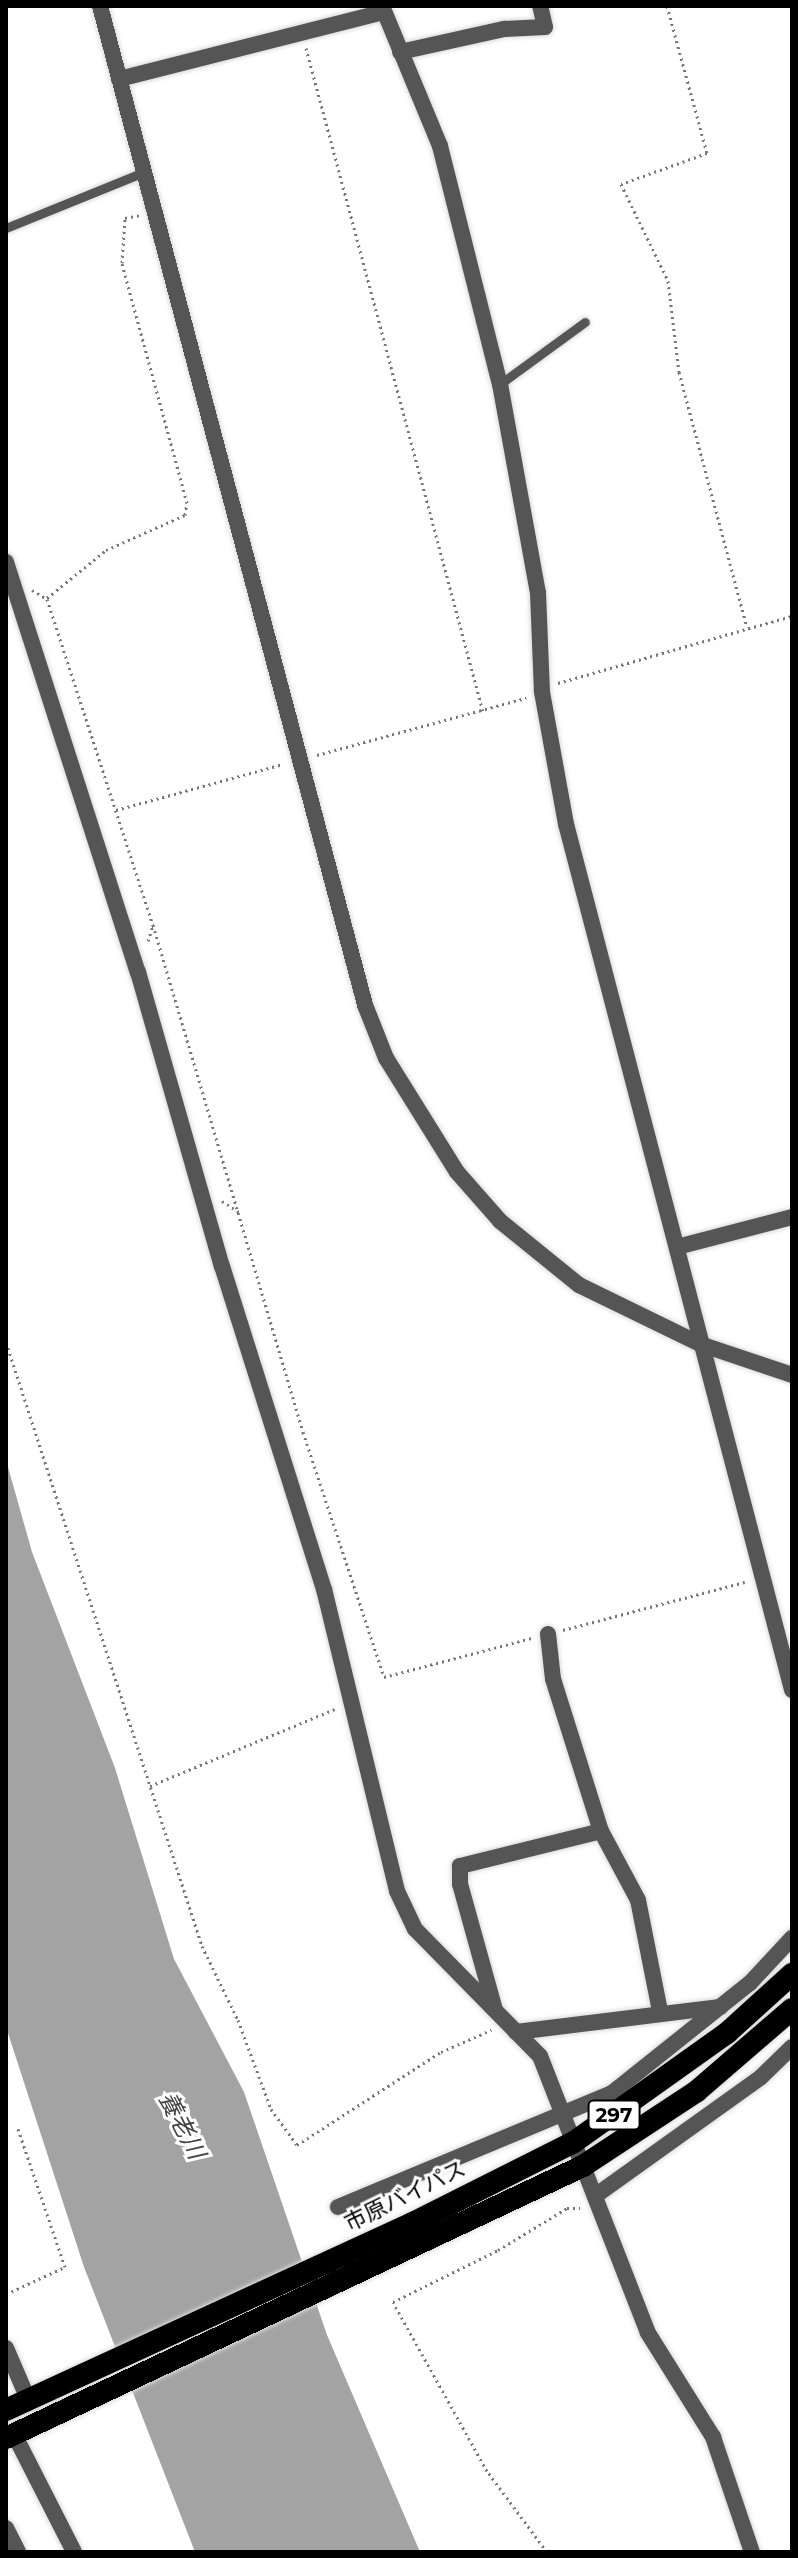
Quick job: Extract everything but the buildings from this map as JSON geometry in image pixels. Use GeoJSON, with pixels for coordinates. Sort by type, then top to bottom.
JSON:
{"type":"FeatureCollection","features":[{"type":"Feature","properties":{"kind":"highway","name":"市原バイパス"},"geometry":{"type":"LineString","coordinates":[[10,2436],[416,2234],[574,2142],[715,2042],[792,1974]]}},
{"type":"Feature","properties":{"kind":"highway","name":"市原バイパス"},"geometry":{"type":"LineString","coordinates":[[6,2410],[17,2387],[60,2383],[583,2166],[697,2091],[792,2009]]}},
{"type":"Feature","properties":{"kind":"street"},"geometry":{"type":"LineString","coordinates":[[100,6],[365,1005],[386,1058],[423,1123],[500,1221],[568,1276],[700,1344],[792,1375]]}},
{"type":"Feature","properties":{"kind":"street"},"geometry":{"type":"LineString","coordinates":[[400,52],[504,29],[545,27],[540,6]]}},
{"type":"Feature","properties":{"kind":"street"},"geometry":{"type":"LineString","coordinates":[[119,79],[302,33],[383,9],[440,146],[500,384],[538,593],[542,692],[566,824],[792,1690]]}},
{"type":"Feature","properties":{"kind":"street"},"geometry":{"type":"LineString","coordinates":[[8,570],[138,972],[354,1702],[406,1912],[415,1929],[540,2056],[648,2333],[713,2437],[752,2552]]}},
{"type":"Feature","properties":{"kind":"street"},"geometry":{"type":"LineString","coordinates":[[677,1247],[792,1217]]}},
{"type":"Feature","properties":{"kind":"street"},"geometry":{"type":"LineString","coordinates":[[548,1634],[549,1666],[601,1831],[638,1900],[660,2011]]}},
{"type":"Feature","properties":{"kind":"street"},"geometry":{"type":"LineString","coordinates":[[506,2024],[460,1884],[460,1866],[601,1831]]}},
{"type":"Feature","properties":{"kind":"street"},"geometry":{"type":"LineString","coordinates":[[338,2207],[612,2093],[720,2007],[792,1938]]}},
{"type":"Feature","properties":{"kind":"street"},"geometry":{"type":"LineString","coordinates":[[506,2024],[720,2007]]}},
{"type":"Feature","properties":{"kind":"street"},"geometry":{"type":"LineString","coordinates":[[597,2202],[761,2077],[792,2047]]}},
{"type":"Feature","properties":{"kind":"street"},"geometry":{"type":"LineString","coordinates":[[6,2348],[17,2387]]}},
{"type":"Feature","properties":{"kind":"street"},"geometry":{"type":"LineString","coordinates":[[10,2436],[74,2552]]}},
{"type":"Feature","properties":{"kind":"street"},"geometry":{"type":"LineString","coordinates":[[6,2528],[18,2552]]}},
{"type":"Feature","properties":{"kind":"lane"},"geometry":{"type":"LineString","coordinates":[[6,228],[144,172]]}},
{"type":"Feature","properties":{"kind":"lane"},"geometry":{"type":"LineString","coordinates":[[500,384],[585,322]]}},
{"type":"Feature","properties":{"kind":"path"},"geometry":{"type":"LineString","coordinates":[[667,6],[707,153],[621,184],[668,281],[679,372],[747,627]]}},
{"type":"Feature","properties":{"kind":"path"},"geometry":{"type":"LineString","coordinates":[[302,33],[483,712]]}},
{"type":"Feature","properties":{"kind":"path"},"geometry":{"type":"LineString","coordinates":[[47,599],[106,550],[185,515],[187,503],[122,263],[125,218],[155,210]]}},
{"type":"Feature","properties":{"kind":"path"},"geometry":{"type":"LineString","coordinates":[[8,570],[47,599],[116,810],[303,1432],[384,1677],[764,1577]]}},
{"type":"Feature","properties":{"kind":"path"},"geometry":{"type":"LineString","coordinates":[[116,810],[483,712],[542,692],[571,675],[792,616]]}},
{"type":"Feature","properties":{"kind":"path"},"geometry":{"type":"LineString","coordinates":[[6,1342],[202,1946],[238,2020],[271,2109],[297,2145],[450,2047],[506,2024]]}},
{"type":"Feature","properties":{"kind":"path"},"geometry":{"type":"LineString","coordinates":[[150,1786],[354,1702]]}},
{"type":"Feature","properties":{"kind":"path"},"geometry":{"type":"LineString","coordinates":[[6,2294],[65,2267],[18,2129]]}},
{"type":"Feature","properties":{"kind":"path"},"geometry":{"type":"LineString","coordinates":[[547,2552],[487,2471],[393,2302],[498,2250],[567,2208],[597,2202]]}},
{"type":"Feature","properties":{"kind":"water","name":"養老川"},"geometry":{"type":"Polygon","coordinates":[[[6,1460],[32,1552],[115,1768],[174,1959],[244,2092],[327,2335],[420,2552],[195,2552],[84,2267],[6,2027],[6,1460]]]}}]}
